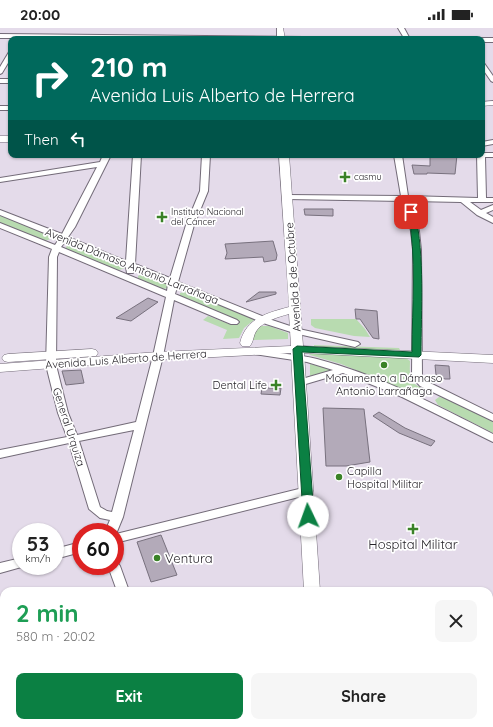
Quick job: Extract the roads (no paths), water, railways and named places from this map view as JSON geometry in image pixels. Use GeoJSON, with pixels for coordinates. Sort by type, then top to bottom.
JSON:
{"type":"FeatureCollection","features":[{"type":"Feature","properties":{"kind":"main road","name":"Avenida 8 de Octubre"},"geometry":{"type":"LineString","coordinates":[[284,158],[307,491],[312,587]]}},
{"type":"Feature","properties":{"kind":"main road"},"geometry":{"type":"LineString","coordinates":[[248,347],[250,329],[263,320],[294,309]]}},
{"type":"Feature","properties":{"kind":"main road","name":"Avenida Luis Alberto de Herrera"},"geometry":{"type":"LineString","coordinates":[[0,368],[52,360],[159,352],[297,345],[355,344],[493,359]]}},
{"type":"Feature","properties":{"kind":"main road","name":"Avenida Luis Alberto de Herrera"},"geometry":{"type":"LineString","coordinates":[[297,345],[416,351],[493,351]]}},
{"type":"Feature","properties":{"kind":"main road","name":"Avenida Luis Alberto de Herrera"},"geometry":{"type":"LineString","coordinates":[[0,359],[52,360]]}},
{"type":"Feature","properties":{"kind":"street"},"geometry":{"type":"LineString","coordinates":[[0,72],[8,59]]}},
{"type":"Feature","properties":{"kind":"street"},"geometry":{"type":"LineString","coordinates":[[485,65],[493,80]]}},
{"type":"Feature","properties":{"kind":"street"},"geometry":{"type":"LineString","coordinates":[[56,249],[71,227],[105,158]]}},
{"type":"Feature","properties":{"kind":"street"},"geometry":{"type":"LineString","coordinates":[[129,279],[137,158]]}},
{"type":"Feature","properties":{"kind":"street"},"geometry":{"type":"LineString","coordinates":[[114,523],[159,352],[173,283],[190,225],[203,196],[206,158]]}},
{"type":"Feature","properties":{"kind":"street"},"geometry":{"type":"LineString","coordinates":[[398,158],[404,194],[411,212],[415,231],[417,250],[417,376],[419,380],[440,392],[493,418]]}},
{"type":"Feature","properties":{"kind":"street"},"geometry":{"type":"LineString","coordinates":[[482,158],[482,199]]}},
{"type":"Feature","properties":{"kind":"street"},"geometry":{"type":"LineString","coordinates":[[0,180],[102,164]]}},
{"type":"Feature","properties":{"kind":"street"},"geometry":{"type":"LineString","coordinates":[[287,197],[493,200]]}},
{"type":"Feature","properties":{"kind":"street"},"geometry":{"type":"LineString","coordinates":[[463,199],[466,203],[493,221]]}},
{"type":"Feature","properties":{"kind":"street"},"geometry":{"type":"LineString","coordinates":[[480,213],[493,207]]}},
{"type":"Feature","properties":{"kind":"street","name":"Avenida Dámaso Antonio Larrañaga"},"geometry":{"type":"LineString","coordinates":[[0,212],[263,320],[297,345],[344,370],[425,403],[493,438]]}},
{"type":"Feature","properties":{"kind":"street","name":"Avenida Dámaso Antonio Larrañaga"},"geometry":{"type":"LineString","coordinates":[[0,225],[234,322]]}},
{"type":"Feature","properties":{"kind":"street","name":"General Urquiza"},"geometry":{"type":"LineString","coordinates":[[56,249],[52,261],[52,360],[63,413],[73,438],[95,509],[104,515],[117,516]]}},
{"type":"Feature","properties":{"kind":"street"},"geometry":{"type":"LineString","coordinates":[[169,308],[191,304]]}},
{"type":"Feature","properties":{"kind":"street"},"geometry":{"type":"LineString","coordinates":[[299,383],[344,370]]}},
{"type":"Feature","properties":{"kind":"street"},"geometry":{"type":"LineString","coordinates":[[425,403],[440,392]]}},
{"type":"Feature","properties":{"kind":"street"},"geometry":{"type":"LineString","coordinates":[[0,454],[140,425]]}},
{"type":"Feature","properties":{"kind":"street"},"geometry":{"type":"LineString","coordinates":[[124,537],[307,491]]}},
{"type":"Feature","properties":{"kind":"street"},"geometry":{"type":"LineString","coordinates":[[0,568],[12,565]]}},
{"type":"Feature","properties":{"kind":"street"},"geometry":{"type":"LineString","coordinates":[[117,575],[121,587]]}},
{"type":"Feature","properties":{"kind":"place","name":"casmu"},"geometry":{"type":"Point","coordinates":[345,177]}},
{"type":"Feature","properties":{"kind":"place","name":"Instituto Nacional del Cáncer"},"geometry":{"type":"Point","coordinates":[162,217]}},
{"type":"Feature","properties":{"kind":"place","name":"Monumento a Dámaso Antonio Larrañaga"},"geometry":{"type":"Point","coordinates":[384,365]}},
{"type":"Feature","properties":{"kind":"place","name":"Dental Life"},"geometry":{"type":"Point","coordinates":[276,385]}},
{"type":"Feature","properties":{"kind":"place","name":"Capilla Hospital Militar"},"geometry":{"type":"Point","coordinates":[339,477]}},
{"type":"Feature","properties":{"kind":"place","name":"Hospital Militar"},"geometry":{"type":"Point","coordinates":[413,529]}},
{"type":"Feature","properties":{"kind":"place","name":"Ventura"},"geometry":{"type":"Point","coordinates":[157,558]}}]}
